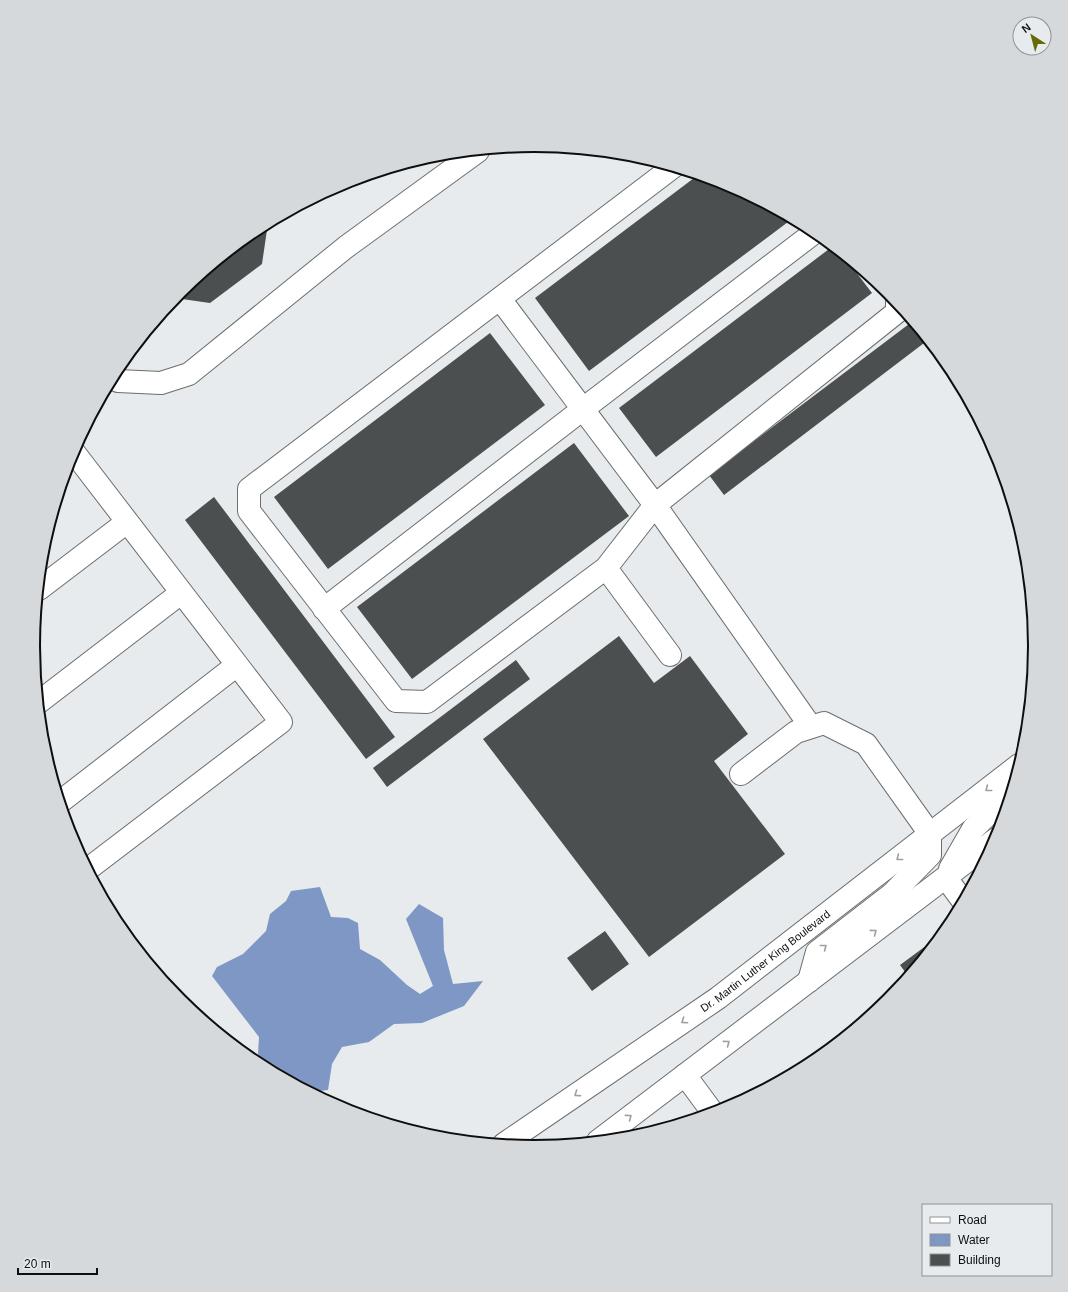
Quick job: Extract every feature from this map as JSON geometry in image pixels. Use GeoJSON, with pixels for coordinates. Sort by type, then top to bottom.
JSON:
{"type":"FeatureCollection","features":[{"type":"Feature","properties":{"kind":"main road"},"geometry":{"type":"LineString","coordinates":[[117,381],[161,383],[189,374],[346,247],[470,156]]}},
{"type":"Feature","properties":{"kind":"main road"},"geometry":{"type":"LineString","coordinates":[[668,171],[249,489],[249,511],[396,701],[427,702],[606,568],[656,505],[897,312]]}},
{"type":"Feature","properties":{"kind":"main road"},"geometry":{"type":"LineString","coordinates":[[324,609],[810,236]]}},
{"type":"Feature","properties":{"kind":"main road"},"geometry":{"type":"LineString","coordinates":[[500,299],[656,505],[810,727]]}},
{"type":"Feature","properties":{"kind":"main road"},"geometry":{"type":"LineString","coordinates":[[78,457],[281,722],[92,866]]}},
{"type":"Feature","properties":{"kind":"main road"},"geometry":{"type":"LineString","coordinates":[[44,585],[127,522]]}},
{"type":"Feature","properties":{"kind":"main road"},"geometry":{"type":"LineString","coordinates":[[606,568],[670,655]]}},
{"type":"Feature","properties":{"kind":"main road"},"geometry":{"type":"LineString","coordinates":[[43,698],[181,593]]}},
{"type":"Feature","properties":{"kind":"main road"},"geometry":{"type":"LineString","coordinates":[[64,799],[237,665]]}},
{"type":"Feature","properties":{"kind":"main road"},"geometry":{"type":"LineString","coordinates":[[741,774],[796,732],[824,722],[866,744],[930,834],[930,855],[892,894],[817,952],[809,981]]}},
{"type":"Feature","properties":{"kind":"main road","name":"Dr. Martin Luther King Boulevard"},"geometry":{"type":"LineString","coordinates":[[511,1139],[718,998],[1012,772]]}},
{"type":"Feature","properties":{"kind":"main road"},"geometry":{"type":"LineString","coordinates":[[946,878],[973,829],[1004,799]]}},
{"type":"Feature","properties":{"kind":"main road"},"geometry":{"type":"LineString","coordinates":[[606,1135],[984,848]]}},
{"type":"Feature","properties":{"kind":"main road"},"geometry":{"type":"LineString","coordinates":[[946,878],[960,897]]}},
{"type":"Feature","properties":{"kind":"main road"},"geometry":{"type":"LineString","coordinates":[[685,1075],[709,1108]]}},
{"type":"Feature","properties":{"kind":"water"},"geometry":{"type":"Polygon","coordinates":[[[320,887],[331,917],[348,918],[358,923],[360,949],[380,960],[407,985],[420,994],[433,986],[406,919],[419,904],[443,918],[444,950],[453,984],[483,981],[464,1006],[422,1023],[394,1024],[369,1042],[342,1047],[332,1064],[328,1090],[320,1091],[316,1089],[287,1074],[260,1057],[258,1054],[259,1037],[212,976],[217,967],[243,954],[266,931],[270,914],[286,901],[291,891],[320,887]]]}},
{"type":"Feature","properties":{"kind":"building"},"geometry":{"type":"Polygon","coordinates":[[[694,178],[752,203],[788,222],[589,371],[535,298],[694,178]]]}},
{"type":"Feature","properties":{"kind":"building"},"geometry":{"type":"Polygon","coordinates":[[[267,231],[262,264],[210,303],[183,299],[233,254],[267,231]]]}},
{"type":"Feature","properties":{"kind":"building"},"geometry":{"type":"Polygon","coordinates":[[[828,249],[855,271],[872,293],[656,457],[619,408],[828,249]]]}},
{"type":"Feature","properties":{"kind":"building"},"geometry":{"type":"Polygon","coordinates":[[[909,324],[924,343],[724,495],[709,475],[909,324]]]}},
{"type":"Feature","properties":{"kind":"building"},"geometry":{"type":"Polygon","coordinates":[[[490,333],[545,405],[328,569],[274,497],[490,333]]]}},
{"type":"Feature","properties":{"kind":"building"},"geometry":{"type":"Polygon","coordinates":[[[574,443],[629,516],[412,679],[357,607],[574,443]]]}},
{"type":"Feature","properties":{"kind":"building"},"geometry":{"type":"Polygon","coordinates":[[[214,497],[395,737],[366,759],[185,520],[214,497]]]}},
{"type":"Feature","properties":{"kind":"building"},"geometry":{"type":"Polygon","coordinates":[[[619,636],[654,683],[690,656],[748,734],[714,761],[785,854],[649,957],[483,739],[619,636]]]}},
{"type":"Feature","properties":{"kind":"building"},"geometry":{"type":"Polygon","coordinates":[[[516,660],[530,679],[387,787],[373,768],[516,660]]]}},
{"type":"Feature","properties":{"kind":"building"},"geometry":{"type":"Polygon","coordinates":[[[605,931],[629,964],[592,991],[567,958],[605,931]]]}},
{"type":"Feature","properties":{"kind":"building"},"geometry":{"type":"Polygon","coordinates":[[[928,945],[905,972],[900,965],[928,945]]]}}]}
